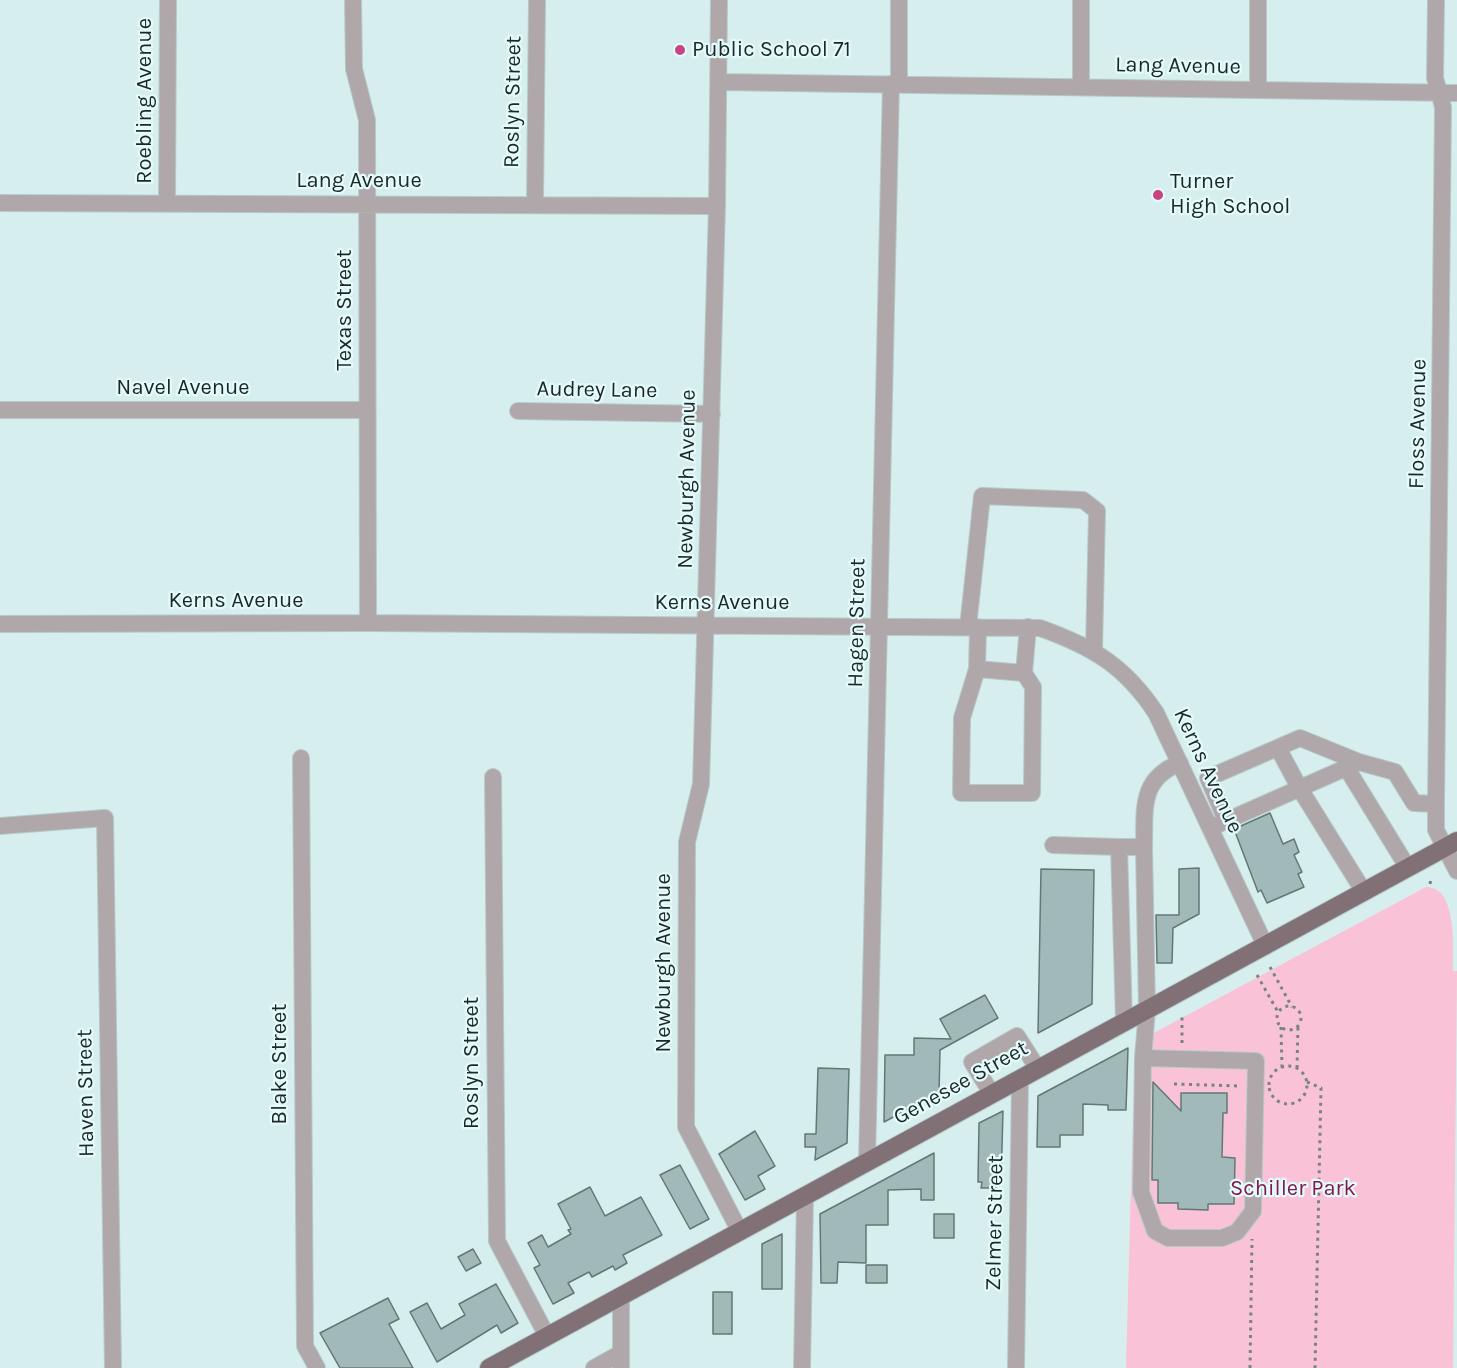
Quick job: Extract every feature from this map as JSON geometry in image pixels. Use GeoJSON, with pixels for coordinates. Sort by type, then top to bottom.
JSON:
{"type":"FeatureCollection","features":[{"type":"Feature","properties":{"kind":"main road","name":"Genesee Street"},"geometry":{"type":"LineString","coordinates":[[489,1368],[1450,844]]}},
{"type":"Feature","properties":{"kind":"street","name":"Roebling Avenue"},"geometry":{"type":"LineString","coordinates":[[167,202],[168,0]]}},
{"type":"Feature","properties":{"kind":"street","name":"Texas Street"},"geometry":{"type":"LineString","coordinates":[[353,0],[354,69],[367,120],[368,623]]}},
{"type":"Feature","properties":{"kind":"street","name":"Roslyn Street"},"geometry":{"type":"LineString","coordinates":[[535,204],[537,0]]}},
{"type":"Feature","properties":{"kind":"street","name":"Newburgh Avenue"},"geometry":{"type":"LineString","coordinates":[[719,0],[717,206],[701,784],[687,842],[686,1127],[740,1232]]}},
{"type":"Feature","properties":{"kind":"street","name":"Hagen Street"},"geometry":{"type":"LineString","coordinates":[[867,1162],[879,626],[899,0]]}},
{"type":"Feature","properties":{"kind":"street"},"geometry":{"type":"LineString","coordinates":[[1081,0],[1081,87]]}},
{"type":"Feature","properties":{"kind":"street"},"geometry":{"type":"LineString","coordinates":[[1258,0],[1258,90]]}},
{"type":"Feature","properties":{"kind":"street","name":"Floss Avenue"},"geometry":{"type":"LineString","coordinates":[[1436,0],[1435,78],[1443,107],[1436,830],[1450,844],[1457,871]]}},
{"type":"Feature","properties":{"kind":"street","name":"Lang Avenue"},"geometry":{"type":"LineString","coordinates":[[719,82],[1457,93]]}},
{"type":"Feature","properties":{"kind":"street","name":"Lang Avenue"},"geometry":{"type":"LineString","coordinates":[[0,203],[717,206]]}},
{"type":"Feature","properties":{"kind":"street","name":"Navel Avenue"},"geometry":{"type":"LineString","coordinates":[[0,410],[367,410]]}},
{"type":"Feature","properties":{"kind":"street","name":"Audrey Lane"},"geometry":{"type":"LineString","coordinates":[[518,411],[712,414]]}},
{"type":"Feature","properties":{"kind":"street"},"geometry":{"type":"LineString","coordinates":[[1028,627],[1024,673],[1033,687],[1032,793],[961,793],[962,718],[977,669],[973,627],[982,496],[1083,500],[1097,511],[1094,651]]}},
{"type":"Feature","properties":{"kind":"street","name":"Kerns Avenue"},"geometry":{"type":"LineString","coordinates":[[0,624],[368,623],[1041,628],[1094,651],[1127,676],[1143,694],[1156,713],[1265,945]]}},
{"type":"Feature","properties":{"kind":"street"},"geometry":{"type":"LineString","coordinates":[[977,669],[1024,673]]}},
{"type":"Feature","properties":{"kind":"street"},"geometry":{"type":"LineString","coordinates":[[1191,787],[1300,738],[1353,765],[1395,772],[1414,803],[1436,804]]}},
{"type":"Feature","properties":{"kind":"street"},"geometry":{"type":"LineString","coordinates":[[1278,748],[1300,789],[1364,892]]}},
{"type":"Feature","properties":{"kind":"street","name":"Blake Street"},"geometry":{"type":"LineString","coordinates":[[302,758],[305,1346],[317,1368]]}},
{"type":"Feature","properties":{"kind":"street"},"geometry":{"type":"LineString","coordinates":[[1143,1058],[1256,1061],[1253,1211],[1237,1232],[1222,1238],[1168,1238],[1155,1231],[1141,1192],[1143,1058],[1147,1009],[1145,803],[1151,784],[1163,769],[1180,763]]}},
{"type":"Feature","properties":{"kind":"street"},"geometry":{"type":"LineString","coordinates":[[1210,828],[1353,765]]}},
{"type":"Feature","properties":{"kind":"street"},"geometry":{"type":"LineString","coordinates":[[1353,765],[1408,867]]}},
{"type":"Feature","properties":{"kind":"street","name":"Roslyn Street"},"geometry":{"type":"LineString","coordinates":[[493,777],[497,1241],[547,1336]]}},
{"type":"Feature","properties":{"kind":"street"},"geometry":{"type":"LineString","coordinates":[[1208,778],[1226,820]]}},
{"type":"Feature","properties":{"kind":"street","name":"Haven Street"},"geometry":{"type":"LineString","coordinates":[[0,826],[105,818],[112,1368]]}},
{"type":"Feature","properties":{"kind":"street"},"geometry":{"type":"LineString","coordinates":[[1053,845],[1144,847]]}},
{"type":"Feature","properties":{"kind":"street"},"geometry":{"type":"LineString","coordinates":[[1119,847],[1124,1022]]}},
{"type":"Feature","properties":{"kind":"street"},"geometry":{"type":"LineString","coordinates":[[1122,975],[1146,964]]}},
{"type":"Feature","properties":{"kind":"street"},"geometry":{"type":"LineString","coordinates":[[992,1094],[972,1062],[1017,1036],[1038,1069]]}},
{"type":"Feature","properties":{"kind":"street","name":"Zelmer Street"},"geometry":{"type":"LineString","coordinates":[[1016,1368],[1020,1079]]}},
{"type":"Feature","properties":{"kind":"street"},"geometry":{"type":"LineString","coordinates":[[802,1368],[805,1197]]}},
{"type":"Feature","properties":{"kind":"street"},"geometry":{"type":"LineString","coordinates":[[594,1368],[621,1361],[621,1297]]}},
{"type":"Feature","properties":{"kind":"path"},"geometry":{"type":"LineString","coordinates":[[1270,967],[1292,1006],[1301,1015],[1298,1026],[1297,1068]]}},
{"type":"Feature","properties":{"kind":"path"},"geometry":{"type":"LineString","coordinates":[[1257,975],[1278,1013],[1281,1026],[1282,1068]]}},
{"type":"Feature","properties":{"kind":"path"},"geometry":{"type":"LineString","coordinates":[[1278,1013],[1284,1007],[1292,1006]]}},
{"type":"Feature","properties":{"kind":"path"},"geometry":{"type":"LineString","coordinates":[[1181,1052],[1182,1015]]}},
{"type":"Feature","properties":{"kind":"path"},"geometry":{"type":"LineString","coordinates":[[1281,1026],[1291,1029],[1298,1026]]}},
{"type":"Feature","properties":{"kind":"path"},"geometry":{"type":"LineString","coordinates":[[1282,1068],[1297,1068],[1303,1072],[1307,1082],[1305,1094],[1296,1102],[1289,1104],[1277,1100],[1272,1094],[1270,1082],[1275,1072],[1282,1068]]}},
{"type":"Feature","properties":{"kind":"path"},"geometry":{"type":"LineString","coordinates":[[1307,1082],[1320,1088],[1316,1368]]}},
{"type":"Feature","properties":{"kind":"path"},"geometry":{"type":"LineString","coordinates":[[1174,1084],[1247,1086]]}},
{"type":"Feature","properties":{"kind":"path"},"geometry":{"type":"LineString","coordinates":[[1250,1368],[1252,1246]]}},
{"type":"Feature","properties":{"kind":"green space","name":"Schiller Park"},"geometry":{"type":"Polygon","coordinates":[[[1426,887],[1436,890],[1443,896],[1448,906],[1453,933],[1453,971],[1457,971],[1453,1368],[1126,1368],[1135,1043],[1426,887]]]}},
{"type":"Feature","properties":{"kind":"building"},"geometry":{"type":"Polygon","coordinates":[[[1270,813],[1283,844],[1294,839],[1299,852],[1294,855],[1302,872],[1298,874],[1304,887],[1267,903],[1261,890],[1258,892],[1234,829],[1270,813]]]}},
{"type":"Feature","properties":{"kind":"building"},"geometry":{"type":"Polygon","coordinates":[[[1199,868],[1199,914],[1173,928],[1172,963],[1157,963],[1156,915],[1179,915],[1179,869],[1199,868]]]}},
{"type":"Feature","properties":{"kind":"building"},"geometry":{"type":"Polygon","coordinates":[[[1041,869],[1094,870],[1092,1004],[1038,1033],[1041,869]]]}},
{"type":"Feature","properties":{"kind":"building"},"geometry":{"type":"Polygon","coordinates":[[[985,995],[998,1018],[940,1050],[939,1093],[884,1122],[885,1055],[914,1055],[914,1038],[951,1039],[940,1019],[985,995]]]}},
{"type":"Feature","properties":{"kind":"building"},"geometry":{"type":"Polygon","coordinates":[[[1128,1048],[1126,1110],[1108,1110],[1108,1105],[1083,1104],[1083,1135],[1060,1135],[1060,1147],[1037,1147],[1038,1096],[1128,1048]]]}},
{"type":"Feature","properties":{"kind":"building"},"geometry":{"type":"Polygon","coordinates":[[[818,1068],[849,1069],[847,1143],[815,1160],[816,1147],[805,1147],[805,1134],[816,1134],[818,1068]]]}},
{"type":"Feature","properties":{"kind":"building"},"geometry":{"type":"Polygon","coordinates":[[[1153,1082],[1181,1111],[1181,1093],[1227,1093],[1227,1113],[1223,1113],[1222,1157],[1235,1158],[1234,1204],[1208,1204],[1208,1210],[1178,1209],[1178,1203],[1158,1203],[1158,1180],[1152,1180],[1153,1082]]]}},
{"type":"Feature","properties":{"kind":"building"},"geometry":{"type":"Polygon","coordinates":[[[1003,1111],[1001,1183],[996,1183],[996,1188],[981,1188],[982,1182],[978,1182],[979,1123],[1003,1111]]]}},
{"type":"Feature","properties":{"kind":"building"},"geometry":{"type":"Polygon","coordinates":[[[755,1131],[775,1166],[758,1176],[765,1189],[745,1200],[719,1154],[755,1131]]]}},
{"type":"Feature","properties":{"kind":"building"},"geometry":{"type":"Polygon","coordinates":[[[934,1153],[934,1200],[921,1200],[921,1189],[888,1190],[888,1225],[866,1225],[866,1263],[838,1262],[837,1283],[821,1283],[820,1214],[934,1153]]]}},
{"type":"Feature","properties":{"kind":"building"},"geometry":{"type":"Polygon","coordinates":[[[680,1165],[709,1219],[690,1229],[660,1175],[680,1165]]]}},
{"type":"Feature","properties":{"kind":"building"},"geometry":{"type":"Polygon","coordinates":[[[590,1187],[605,1216],[641,1197],[662,1235],[623,1255],[627,1263],[615,1270],[613,1266],[592,1277],[589,1272],[568,1283],[574,1293],[553,1304],[534,1268],[540,1265],[528,1243],[542,1235],[548,1247],[571,1234],[568,1230],[571,1229],[558,1204],[590,1187]]]}},
{"type":"Feature","properties":{"kind":"building"},"geometry":{"type":"Polygon","coordinates":[[[934,1214],[954,1214],[954,1238],[934,1238],[934,1214]]]}},
{"type":"Feature","properties":{"kind":"building"},"geometry":{"type":"Polygon","coordinates":[[[782,1234],[782,1289],[762,1289],[762,1244],[782,1234]]]}},
{"type":"Feature","properties":{"kind":"building"},"geometry":{"type":"Polygon","coordinates":[[[473,1249],[481,1263],[466,1271],[458,1257],[473,1249]]]}},
{"type":"Feature","properties":{"kind":"building"},"geometry":{"type":"Polygon","coordinates":[[[866,1265],[887,1265],[887,1283],[866,1283],[866,1265]]]}},
{"type":"Feature","properties":{"kind":"building"},"geometry":{"type":"Polygon","coordinates":[[[496,1284],[518,1323],[501,1333],[497,1325],[437,1362],[410,1312],[427,1303],[441,1329],[465,1315],[459,1304],[496,1284]]]}},
{"type":"Feature","properties":{"kind":"building"},"geometry":{"type":"Polygon","coordinates":[[[713,1292],[732,1292],[732,1334],[713,1334],[713,1292]]]}},
{"type":"Feature","properties":{"kind":"building"},"geometry":{"type":"Polygon","coordinates":[[[388,1298],[399,1319],[389,1324],[413,1368],[340,1368],[320,1333],[388,1298]]]}},
{"type":"Feature","properties":{"kind":"place","name":"Public School 71"},"geometry":{"type":"Point","coordinates":[680,50]}},
{"type":"Feature","properties":{"kind":"place","name":"Turner High School"},"geometry":{"type":"Point","coordinates":[1158,195]}}]}
